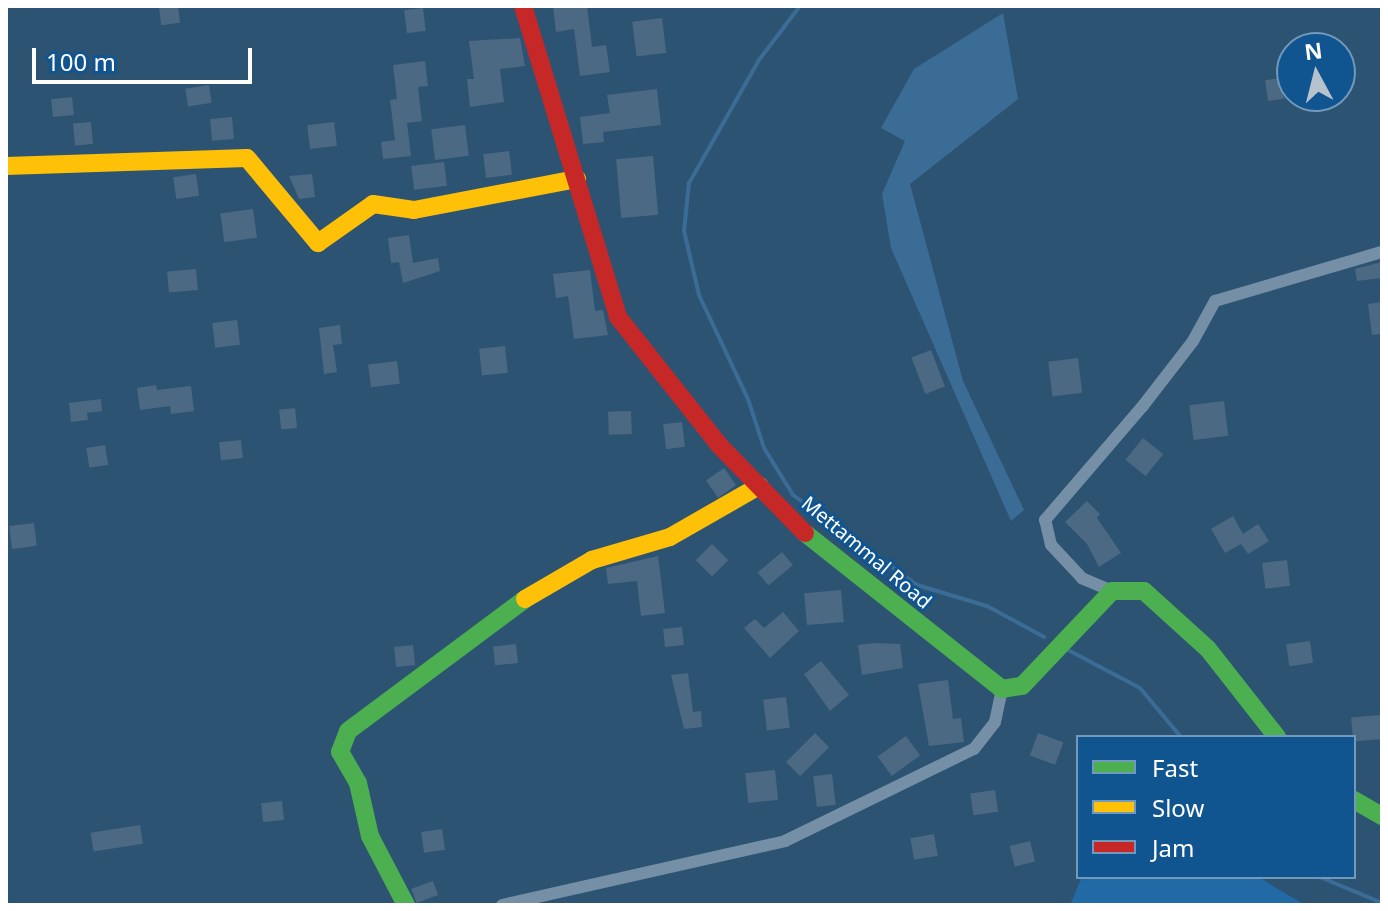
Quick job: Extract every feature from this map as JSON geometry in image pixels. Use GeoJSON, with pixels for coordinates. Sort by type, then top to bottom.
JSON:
{"type":"FeatureCollection","features":[{"type":"Feature","properties":{"kind":"street","name":"Mettammal Road"},"geometry":{"type":"LineString","coordinates":[[523,6],[618,317],[719,445],[807,535],[1002,689]]}},
{"type":"Feature","properties":{"kind":"street"},"geometry":{"type":"LineString","coordinates":[[6,166],[247,158],[261,169],[318,243],[373,204],[414,210],[577,179]]}},
{"type":"Feature","properties":{"kind":"street"},"geometry":{"type":"LineString","coordinates":[[1112,591],[1082,578],[1051,545],[1045,520],[1142,407],[1193,341],[1215,301],[1382,252]]}},
{"type":"Feature","properties":{"kind":"street"},"geometry":{"type":"LineString","coordinates":[[406,905],[375,848],[358,783],[340,752],[348,731],[552,579],[592,560],[670,537],[759,486]]}},
{"type":"Feature","properties":{"kind":"street"},"geometry":{"type":"LineString","coordinates":[[502,905],[785,841],[974,749],[995,722],[1002,689],[1022,686],[1056,655],[1112,591],[1126,587],[1156,600],[1208,649],[1275,735]]}},
{"type":"Feature","properties":{"kind":"street"},"geometry":{"type":"LineString","coordinates":[[1356,801],[1382,816]]}},
{"type":"Feature","properties":{"kind":"shaded area"},"geometry":{"type":"Polygon","coordinates":[[[1003,13],[1018,99],[910,184],[963,381],[1024,510],[1011,521],[891,248],[882,194],[905,141],[881,128],[914,69],[1003,13]]]}},
{"type":"Feature","properties":{"kind":"shaded area"},"geometry":{"type":"Polygon","coordinates":[[[1081,879],[1261,879],[1305,905],[1070,905],[1081,879]]]}},
{"type":"Feature","properties":{"kind":"building"},"geometry":{"type":"Polygon","coordinates":[[[178,6],[180,23],[161,25],[159,8],[178,6]]]}},
{"type":"Feature","properties":{"kind":"building"},"geometry":{"type":"Polygon","coordinates":[[[553,6],[587,6],[592,47],[606,45],[610,72],[580,76],[574,29],[556,32],[553,6]]]}},
{"type":"Feature","properties":{"kind":"building"},"geometry":{"type":"Polygon","coordinates":[[[423,8],[426,31],[407,33],[404,10],[423,8]]]}},
{"type":"Feature","properties":{"kind":"building"},"geometry":{"type":"Polygon","coordinates":[[[662,18],[666,53],[636,56],[632,22],[662,18]]]}},
{"type":"Feature","properties":{"kind":"building"},"geometry":{"type":"Polygon","coordinates":[[[520,38],[525,66],[500,69],[504,102],[470,107],[467,79],[474,79],[469,41],[520,38]]]}},
{"type":"Feature","properties":{"kind":"building"},"geometry":{"type":"Polygon","coordinates":[[[425,61],[428,86],[418,87],[422,121],[407,123],[411,156],[383,159],[381,142],[395,140],[390,100],[397,99],[393,65],[425,61]]]}},
{"type":"Feature","properties":{"kind":"building"},"geometry":{"type":"Polygon","coordinates":[[[1276,79],[1276,100],[1268,101],[1265,80],[1276,79]]]}},
{"type":"Feature","properties":{"kind":"building"},"geometry":{"type":"Polygon","coordinates":[[[209,85],[212,103],[188,107],[185,89],[209,85]]]}},
{"type":"Feature","properties":{"kind":"building"},"geometry":{"type":"Polygon","coordinates":[[[657,89],[661,125],[603,132],[604,142],[583,144],[580,117],[610,113],[607,95],[657,89]]]}},
{"type":"Feature","properties":{"kind":"building"},"geometry":{"type":"Polygon","coordinates":[[[72,97],[74,115],[53,117],[51,99],[72,97]]]}},
{"type":"Feature","properties":{"kind":"building"},"geometry":{"type":"Polygon","coordinates":[[[232,117],[234,139],[212,141],[210,119],[232,117]]]}},
{"type":"Feature","properties":{"kind":"building"},"geometry":{"type":"Polygon","coordinates":[[[91,122],[93,144],[75,145],[73,124],[91,122]]]}},
{"type":"Feature","properties":{"kind":"building"},"geometry":{"type":"Polygon","coordinates":[[[334,122],[337,146],[310,149],[307,125],[334,122]]]}},
{"type":"Feature","properties":{"kind":"building"},"geometry":{"type":"Polygon","coordinates":[[[465,125],[469,156],[435,160],[431,129],[465,125]]]}},
{"type":"Feature","properties":{"kind":"building"},"geometry":{"type":"Polygon","coordinates":[[[509,151],[512,175],[486,178],[483,154],[509,151]]]}},
{"type":"Feature","properties":{"kind":"building"},"geometry":{"type":"Polygon","coordinates":[[[653,156],[658,215],[621,218],[616,159],[653,156]]]}},
{"type":"Feature","properties":{"kind":"building"},"geometry":{"type":"Polygon","coordinates":[[[444,162],[447,186],[414,190],[411,166],[444,162]]]}},
{"type":"Feature","properties":{"kind":"building"},"geometry":{"type":"Polygon","coordinates":[[[196,174],[199,196],[176,199],[173,177],[196,174]]]}},
{"type":"Feature","properties":{"kind":"building"},"geometry":{"type":"Polygon","coordinates":[[[312,174],[315,197],[299,199],[289,176],[312,174]]]}},
{"type":"Feature","properties":{"kind":"building"},"geometry":{"type":"Polygon","coordinates":[[[253,209],[257,238],[224,242],[220,214],[253,209]]]}},
{"type":"Feature","properties":{"kind":"building"},"geometry":{"type":"Polygon","coordinates":[[[409,235],[413,263],[438,258],[440,271],[403,283],[399,262],[391,263],[388,238],[409,235]]]}},
{"type":"Feature","properties":{"kind":"building"},"geometry":{"type":"Polygon","coordinates":[[[1382,262],[1382,278],[1357,281],[1355,269],[1382,262]]]}},
{"type":"Feature","properties":{"kind":"building"},"geometry":{"type":"Polygon","coordinates":[[[196,269],[198,290],[169,292],[167,272],[196,269]]]}},
{"type":"Feature","properties":{"kind":"building"},"geometry":{"type":"Polygon","coordinates":[[[590,270],[595,311],[603,310],[608,335],[574,339],[568,296],[556,298],[553,274],[590,270]]]}},
{"type":"Feature","properties":{"kind":"building"},"geometry":{"type":"Polygon","coordinates":[[[1382,302],[1382,334],[1372,335],[1368,304],[1382,302]]]}},
{"type":"Feature","properties":{"kind":"building"},"geometry":{"type":"Polygon","coordinates":[[[237,320],[240,345],[215,348],[212,323],[237,320]]]}},
{"type":"Feature","properties":{"kind":"building"},"geometry":{"type":"Polygon","coordinates":[[[340,325],[342,344],[333,345],[337,372],[324,374],[319,328],[340,325]]]}},
{"type":"Feature","properties":{"kind":"building"},"geometry":{"type":"Polygon","coordinates":[[[505,346],[508,373],[482,376],[479,349],[505,346]]]}},
{"type":"Feature","properties":{"kind":"building"},"geometry":{"type":"Polygon","coordinates":[[[931,350],[945,386],[925,394],[911,358],[931,350]]]}},
{"type":"Feature","properties":{"kind":"building"},"geometry":{"type":"Polygon","coordinates":[[[1078,358],[1082,393],[1052,396],[1048,362],[1078,358]]]}},
{"type":"Feature","properties":{"kind":"building"},"geometry":{"type":"Polygon","coordinates":[[[397,361],[400,384],[371,387],[368,365],[397,361]]]}},
{"type":"Feature","properties":{"kind":"building"},"geometry":{"type":"Polygon","coordinates":[[[156,385],[157,390],[191,386],[194,411],[171,414],[170,406],[140,410],[137,388],[156,385]]]}},
{"type":"Feature","properties":{"kind":"building"},"geometry":{"type":"Polygon","coordinates":[[[101,399],[102,411],[87,413],[88,420],[71,422],[69,403],[101,399]]]}},
{"type":"Feature","properties":{"kind":"building"},"geometry":{"type":"Polygon","coordinates":[[[1224,401],[1228,436],[1194,440],[1189,405],[1224,401]]]}},
{"type":"Feature","properties":{"kind":"building"},"geometry":{"type":"Polygon","coordinates":[[[295,408],[297,428],[281,430],[279,410],[295,408]]]}},
{"type":"Feature","properties":{"kind":"building"},"geometry":{"type":"Polygon","coordinates":[[[631,411],[632,434],[609,435],[608,412],[631,411]]]}},
{"type":"Feature","properties":{"kind":"building"},"geometry":{"type":"Polygon","coordinates":[[[682,422],[685,447],[666,449],[663,424],[682,422]]]}},
{"type":"Feature","properties":{"kind":"building"},"geometry":{"type":"Polygon","coordinates":[[[1143,438],[1163,454],[1146,476],[1125,460],[1143,438]]]}},
{"type":"Feature","properties":{"kind":"building"},"geometry":{"type":"Polygon","coordinates":[[[241,440],[243,458],[221,460],[219,442],[241,440]]]}},
{"type":"Feature","properties":{"kind":"building"},"geometry":{"type":"Polygon","coordinates":[[[105,445],[108,465],[89,468],[86,448],[105,445]]]}},
{"type":"Feature","properties":{"kind":"building"},"geometry":{"type":"Polygon","coordinates":[[[724,468],[736,485],[718,498],[706,481],[724,468]]]}},
{"type":"Feature","properties":{"kind":"building"},"geometry":{"type":"Polygon","coordinates":[[[1087,501],[1100,514],[1097,518],[1121,553],[1099,567],[1087,544],[1065,522],[1087,501]]]}},
{"type":"Feature","properties":{"kind":"building"},"geometry":{"type":"Polygon","coordinates":[[[1233,516],[1243,534],[1258,524],[1269,541],[1248,554],[1241,544],[1225,553],[1211,529],[1233,516]]]}},
{"type":"Feature","properties":{"kind":"building"},"geometry":{"type":"Polygon","coordinates":[[[34,523],[37,546],[12,549],[9,526],[34,523]]]}},
{"type":"Feature","properties":{"kind":"building"},"geometry":{"type":"Polygon","coordinates":[[[712,544],[728,560],[712,577],[696,560],[712,544]]]}},
{"type":"Feature","properties":{"kind":"building"},"geometry":{"type":"Polygon","coordinates":[[[782,552],[793,565],[768,586],[757,573],[782,552]]]}},
{"type":"Feature","properties":{"kind":"building"},"geometry":{"type":"Polygon","coordinates":[[[658,556],[665,613],[641,616],[637,581],[608,584],[606,568],[658,556]]]}},
{"type":"Feature","properties":{"kind":"building"},"geometry":{"type":"Polygon","coordinates":[[[1287,560],[1290,586],[1265,589],[1262,563],[1287,560]]]}},
{"type":"Feature","properties":{"kind":"building"},"geometry":{"type":"Polygon","coordinates":[[[841,590],[844,622],[807,625],[804,593],[841,590]]]}},
{"type":"Feature","properties":{"kind":"building"},"geometry":{"type":"Polygon","coordinates":[[[783,612],[799,631],[770,658],[744,628],[755,619],[764,628],[783,612]]]}},
{"type":"Feature","properties":{"kind":"building"},"geometry":{"type":"Polygon","coordinates":[[[682,627],[684,645],[665,647],[663,629],[682,627]]]}},
{"type":"Feature","properties":{"kind":"building"},"geometry":{"type":"Polygon","coordinates":[[[1310,641],[1313,663],[1289,666],[1286,644],[1310,641]]]}},
{"type":"Feature","properties":{"kind":"building"},"geometry":{"type":"Polygon","coordinates":[[[516,644],[518,663],[495,665],[493,646],[516,644]]]}},
{"type":"Feature","properties":{"kind":"building"},"geometry":{"type":"Polygon","coordinates":[[[900,644],[903,668],[862,675],[858,645],[900,644]]]}},
{"type":"Feature","properties":{"kind":"building"},"geometry":{"type":"Polygon","coordinates":[[[413,645],[415,665],[396,667],[394,647],[413,645]]]}},
{"type":"Feature","properties":{"kind":"building"},"geometry":{"type":"Polygon","coordinates":[[[821,661],[849,695],[830,711],[804,674],[821,661]]]}},
{"type":"Feature","properties":{"kind":"building"},"geometry":{"type":"Polygon","coordinates":[[[688,673],[693,712],[701,711],[702,727],[684,729],[671,675],[688,673]]]}},
{"type":"Feature","properties":{"kind":"building"},"geometry":{"type":"Polygon","coordinates":[[[948,680],[953,719],[961,718],[964,742],[929,746],[918,684],[948,680]]]}},
{"type":"Feature","properties":{"kind":"building"},"geometry":{"type":"Polygon","coordinates":[[[786,697],[790,728],[767,731],[763,700],[786,697]]]}},
{"type":"Feature","properties":{"kind":"building"},"geometry":{"type":"Polygon","coordinates":[[[1380,715],[1382,739],[1356,741],[1351,718],[1380,715]]]}},
{"type":"Feature","properties":{"kind":"building"},"geometry":{"type":"Polygon","coordinates":[[[815,733],[829,747],[800,776],[786,762],[815,733]]]}},
{"type":"Feature","properties":{"kind":"building"},"geometry":{"type":"Polygon","coordinates":[[[1038,733],[1063,742],[1055,765],[1030,756],[1038,733]]]}},
{"type":"Feature","properties":{"kind":"building"},"geometry":{"type":"Polygon","coordinates":[[[906,736],[920,755],[892,776],[878,757],[906,736]]]}},
{"type":"Feature","properties":{"kind":"building"},"geometry":{"type":"Polygon","coordinates":[[[775,770],[778,800],[748,803],[745,773],[775,770]]]}},
{"type":"Feature","properties":{"kind":"building"},"geometry":{"type":"Polygon","coordinates":[[[832,774],[836,805],[817,807],[813,776],[832,774]]]}},
{"type":"Feature","properties":{"kind":"building"},"geometry":{"type":"Polygon","coordinates":[[[995,790],[998,812],[973,815],[970,793],[995,790]]]}},
{"type":"Feature","properties":{"kind":"building"},"geometry":{"type":"Polygon","coordinates":[[[282,801],[284,820],[263,822],[261,803],[282,801]]]}},
{"type":"Feature","properties":{"kind":"building"},"geometry":{"type":"Polygon","coordinates":[[[140,825],[143,844],[94,852],[91,833],[140,825]]]}},
{"type":"Feature","properties":{"kind":"building"},"geometry":{"type":"Polygon","coordinates":[[[442,829],[445,850],[424,853],[421,832],[442,829]]]}},
{"type":"Feature","properties":{"kind":"building"},"geometry":{"type":"Polygon","coordinates":[[[934,834],[938,856],[914,860],[910,838],[934,834]]]}},
{"type":"Feature","properties":{"kind":"building"},"geometry":{"type":"Polygon","coordinates":[[[1030,841],[1035,861],[1015,866],[1010,846],[1030,841]]]}},
{"type":"Feature","properties":{"kind":"building"},"geometry":{"type":"Polygon","coordinates":[[[433,881],[438,895],[417,903],[411,889],[433,881]]]}},
{"type":"Feature","properties":{"kind":"waterway"},"geometry":{"type":"LineString","coordinates":[[800,6],[759,60],[689,183],[684,231],[699,295],[748,399],[764,448],[793,495],[917,585],[987,606],[1044,637]]}},
{"type":"Feature","properties":{"kind":"waterway"},"geometry":{"type":"LineString","coordinates":[[1068,650],[1140,688],[1179,735]]}},
{"type":"Feature","properties":{"kind":"waterway"},"geometry":{"type":"LineString","coordinates":[[1325,879],[1382,903]]}},
{"type":"Feature","properties":{"kind":"traffic: fast"},"geometry":{"type":"LineString","coordinates":[[805,533],[1002,689],[1022,686],[1112,591],[1144,591],[1208,649],[1275,735]]}},
{"type":"Feature","properties":{"kind":"traffic: fast"},"geometry":{"type":"LineString","coordinates":[[406,905],[370,836],[358,783],[340,752],[348,731],[525,599]]}},
{"type":"Feature","properties":{"kind":"traffic: fast"},"geometry":{"type":"LineString","coordinates":[[1356,801],[1382,816]]}},
{"type":"Feature","properties":{"kind":"traffic: slow"},"geometry":{"type":"LineString","coordinates":[[6,166],[247,158],[318,243],[373,204],[414,210],[577,179]]}},
{"type":"Feature","properties":{"kind":"traffic: slow"},"geometry":{"type":"LineString","coordinates":[[525,599],[592,560],[670,537],[759,486]]}},
{"type":"Feature","properties":{"kind":"traffic: jam"},"geometry":{"type":"LineString","coordinates":[[523,6],[618,317],[719,445],[805,533]]}}]}
